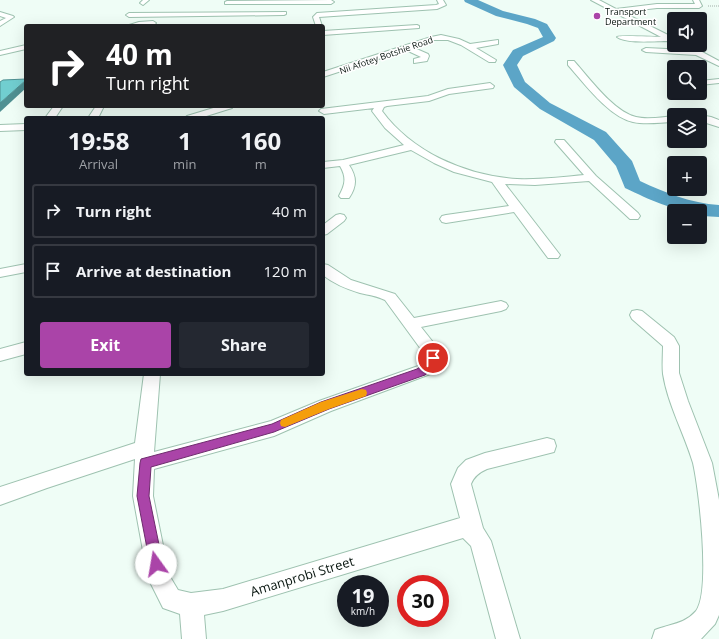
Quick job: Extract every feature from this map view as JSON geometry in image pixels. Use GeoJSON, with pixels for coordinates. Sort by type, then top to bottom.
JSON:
{"type":"FeatureCollection","features":[{"type":"Feature","properties":{"kind":"street"},"geometry":{"type":"LineString","coordinates":[[318,24],[316,17],[317,15],[437,7],[443,5],[444,3],[440,0]]}},
{"type":"Feature","properties":{"kind":"street"},"geometry":{"type":"LineString","coordinates":[[594,0],[667,37]]}},
{"type":"Feature","properties":{"kind":"street"},"geometry":{"type":"LineString","coordinates":[[615,11],[659,6],[699,6],[696,0]]}},
{"type":"Feature","properties":{"kind":"street"},"geometry":{"type":"LineString","coordinates":[[221,16],[227,1],[331,2]]}},
{"type":"Feature","properties":{"kind":"street"},"geometry":{"type":"LineString","coordinates":[[129,15],[221,16],[284,13]]}},
{"type":"Feature","properties":{"kind":"street"},"geometry":{"type":"LineString","coordinates":[[0,14],[11,17],[0,24]]}},
{"type":"Feature","properties":{"kind":"street"},"geometry":{"type":"LineString","coordinates":[[139,24],[159,23]]}},
{"type":"Feature","properties":{"kind":"street"},"geometry":{"type":"LineString","coordinates":[[325,33],[417,27]]}},
{"type":"Feature","properties":{"kind":"street"},"geometry":{"type":"LineString","coordinates":[[362,31],[365,38]]}},
{"type":"Feature","properties":{"kind":"street","name":"Nii Afotey Botshie Road"},"geometry":{"type":"LineString","coordinates":[[325,74],[370,61],[406,47],[443,37],[451,38],[492,60]]}},
{"type":"Feature","properties":{"kind":"street"},"geometry":{"type":"LineString","coordinates":[[620,37],[667,40]]}},
{"type":"Feature","properties":{"kind":"street"},"geometry":{"type":"LineString","coordinates":[[468,47],[496,42]]}},
{"type":"Feature","properties":{"kind":"street"},"geometry":{"type":"LineString","coordinates":[[0,53],[24,47]]}},
{"type":"Feature","properties":{"kind":"street"},"geometry":{"type":"LineString","coordinates":[[406,47],[425,56],[424,59],[417,61]]}},
{"type":"Feature","properties":{"kind":"street"},"geometry":{"type":"LineString","coordinates":[[646,50],[697,53],[719,64]]}},
{"type":"Feature","properties":{"kind":"street"},"geometry":{"type":"LineString","coordinates":[[571,63],[602,95],[626,116],[643,120],[667,119]]}},
{"type":"Feature","properties":{"kind":"street"},"geometry":{"type":"LineString","coordinates":[[707,82],[719,81]]}},
{"type":"Feature","properties":{"kind":"street"},"geometry":{"type":"LineString","coordinates":[[324,111],[429,98],[448,92],[490,86]]}},
{"type":"Feature","properties":{"kind":"street"},"geometry":{"type":"LineString","coordinates":[[380,105],[376,111],[382,120],[410,147],[468,172],[496,180],[527,182],[592,178]]}},
{"type":"Feature","properties":{"kind":"street"},"geometry":{"type":"LineString","coordinates":[[196,116],[222,108]]}},
{"type":"Feature","properties":{"kind":"street"},"geometry":{"type":"LineString","coordinates":[[707,119],[719,124]]}},
{"type":"Feature","properties":{"kind":"street"},"geometry":{"type":"LineString","coordinates":[[0,137],[5,128],[24,127]]}},
{"type":"Feature","properties":{"kind":"street"},"geometry":{"type":"LineString","coordinates":[[560,142],[592,178],[634,216]]}},
{"type":"Feature","properties":{"kind":"street"},"geometry":{"type":"LineString","coordinates":[[325,165],[410,147]]}},
{"type":"Feature","properties":{"kind":"street"},"geometry":{"type":"LineString","coordinates":[[343,162],[352,178],[352,183],[345,196]]}},
{"type":"Feature","properties":{"kind":"street"},"geometry":{"type":"LineString","coordinates":[[496,180],[553,255]]}},
{"type":"Feature","properties":{"kind":"street"},"geometry":{"type":"LineString","coordinates":[[446,219],[517,208]]}},
{"type":"Feature","properties":{"kind":"street"},"geometry":{"type":"LineString","coordinates":[[325,229],[340,218]]}},
{"type":"Feature","properties":{"kind":"street"},"geometry":{"type":"LineString","coordinates":[[0,273],[24,268]]}},
{"type":"Feature","properties":{"kind":"street"},"geometry":{"type":"LineString","coordinates":[[0,496],[47,479],[145,455],[274,428],[325,406],[421,372],[431,364],[433,358],[430,350],[390,297],[382,292],[342,282],[332,277],[325,270]]}},
{"type":"Feature","properties":{"kind":"street"},"geometry":{"type":"LineString","coordinates":[[411,324],[502,306]]}},
{"type":"Feature","properties":{"kind":"street"},"geometry":{"type":"LineString","coordinates":[[637,316],[668,341],[671,346],[671,373],[679,401],[702,463],[708,490],[715,562],[715,604],[708,616],[692,631],[664,639]]}},
{"type":"Feature","properties":{"kind":"street"},"geometry":{"type":"LineString","coordinates":[[0,355],[24,349]]}},
{"type":"Feature","properties":{"kind":"street","name":"Amanprobi Street"},"geometry":{"type":"LineString","coordinates":[[152,376],[143,496],[159,578],[171,600],[191,605],[223,600],[465,527],[474,533]]}},
{"type":"Feature","properties":{"kind":"street"},"geometry":{"type":"LineString","coordinates":[[508,639],[480,541],[474,533],[462,484],[465,474],[473,466],[485,461],[547,446]]}},
{"type":"Feature","properties":{"kind":"street"},"geometry":{"type":"LineString","coordinates":[[191,605],[194,639]]}},
{"type":"Feature","properties":{"kind":"building"},"geometry":{"type":"Polygon","coordinates":[[[24,79],[24,82],[0,103],[0,82],[3,80],[24,79]]]}},
{"type":"Feature","properties":{"kind":"waterway"},"geometry":{"type":"LineString","coordinates":[[469,0],[500,14],[531,21],[543,26],[550,38],[518,53],[510,65],[519,84],[545,106],[600,136],[625,165],[632,184],[666,200],[702,210],[719,211]]}},
{"type":"Feature","properties":{"kind":"slow traffic"},"geometry":{"type":"LineString","coordinates":[[285,423],[325,406],[362,393]]}},
{"type":"Feature","properties":{"kind":"place","name":"Transport Department"},"geometry":{"type":"Point","coordinates":[597,16]}},
{"type":"Feature","properties":{"kind":"route"},"geometry":{"type":"LineString","coordinates":[[156,564],[143,496],[146,463],[274,428],[325,406],[421,372],[427,369],[433,358]]}}]}
